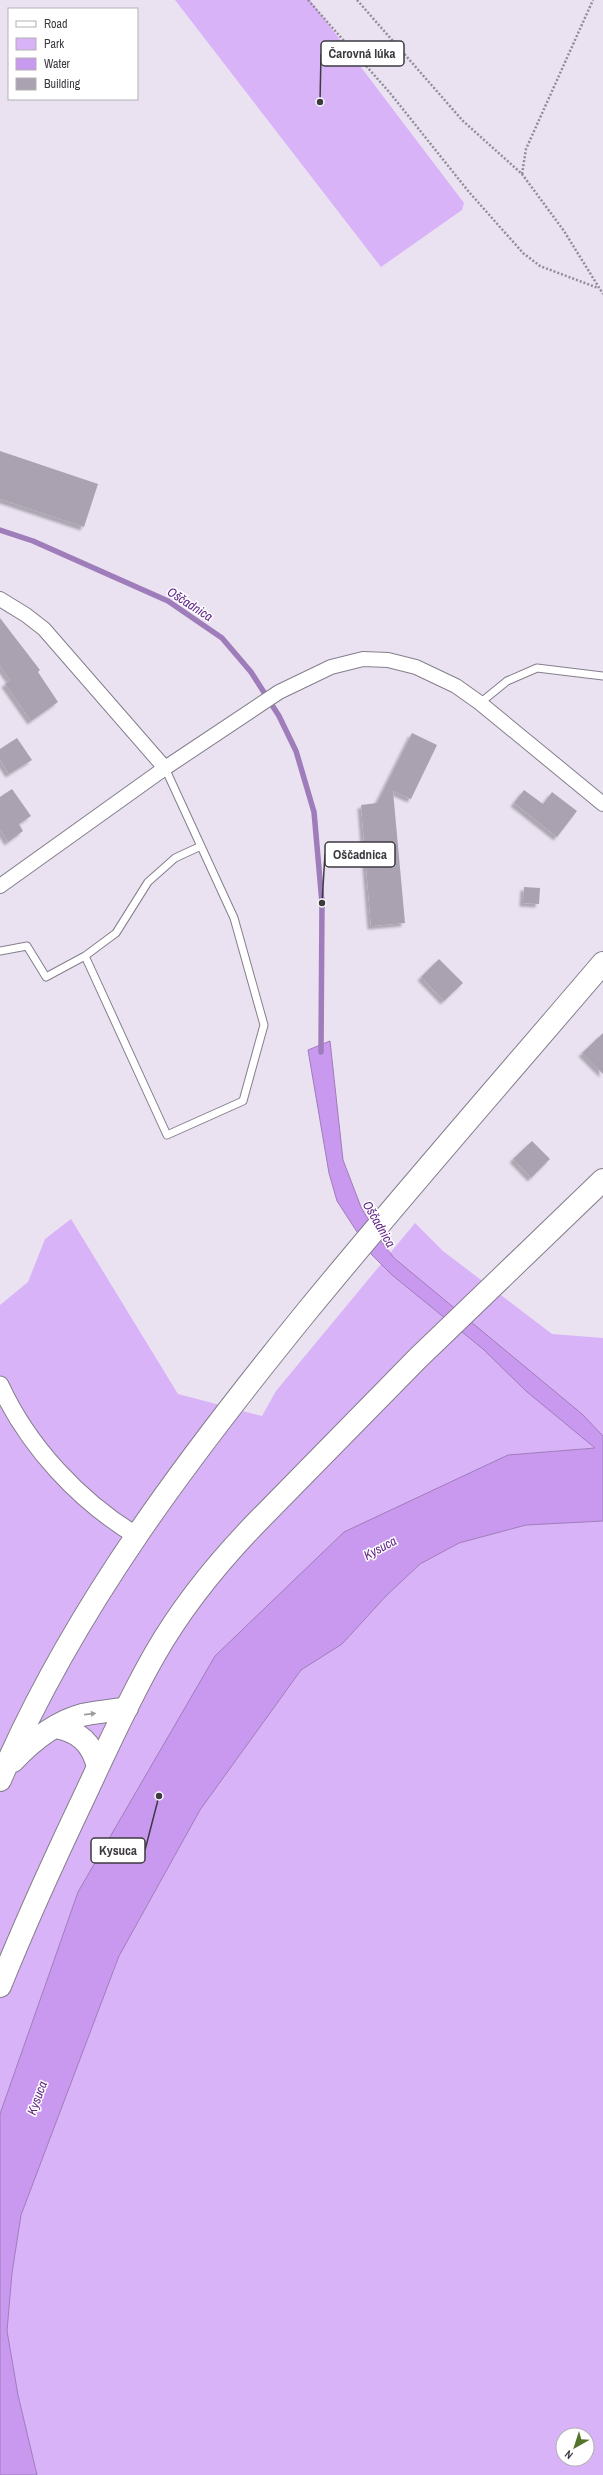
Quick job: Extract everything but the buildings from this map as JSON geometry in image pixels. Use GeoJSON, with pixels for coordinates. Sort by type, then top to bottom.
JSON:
{"type":"FeatureCollection","features":[{"type":"Feature","properties":{"kind":"main road"},"geometry":{"type":"LineString","coordinates":[[2,1776],[28,1720],[66,1651],[137,1536],[184,1468],[267,1361],[351,1259],[603,963]]}},
{"type":"Feature","properties":{"kind":"main road"},"geometry":{"type":"LineString","coordinates":[[0,1986],[26,1922],[127,1708],[159,1647],[185,1608],[233,1547],[418,1358],[603,1180]]}},
{"type":"Feature","properties":{"kind":"main road"},"geometry":{"type":"LineString","coordinates":[[2,1776],[22,1752],[55,1727],[82,1715],[127,1708]]}},
{"type":"Feature","properties":{"kind":"main road"},"geometry":{"type":"LineString","coordinates":[[55,1727],[67,1729],[79,1735],[88,1744],[95,1755],[98,1768]]}},
{"type":"Feature","properties":{"kind":"street"},"geometry":{"type":"LineString","coordinates":[[3,604],[26,614],[57,643],[165,768]]}},
{"type":"Feature","properties":{"kind":"street"},"geometry":{"type":"LineString","coordinates":[[0,886],[165,768],[280,692],[337,665],[372,659],[402,663],[428,671],[480,703],[603,804]]}},
{"type":"Feature","properties":{"kind":"street"},"geometry":{"type":"LineString","coordinates":[[0,1385],[11,1410],[36,1446],[96,1508],[137,1536]]}},
{"type":"Feature","properties":{"kind":"lane"},"geometry":{"type":"LineString","coordinates":[[480,703],[507,681],[537,668],[603,676]]}},
{"type":"Feature","properties":{"kind":"lane"},"geometry":{"type":"LineString","coordinates":[[85,956],[167,1135],[243,1101],[264,1025],[234,918],[165,768]]}},
{"type":"Feature","properties":{"kind":"lane"},"geometry":{"type":"LineString","coordinates":[[0,951],[26,946],[46,977],[85,956],[116,933],[148,882],[175,858],[201,846]]}},
{"type":"Feature","properties":{"kind":"path"},"geometry":{"type":"LineString","coordinates":[[308,0],[390,93],[469,192],[523,252],[540,266],[598,288]]}},
{"type":"Feature","properties":{"kind":"path"},"geometry":{"type":"LineString","coordinates":[[357,0],[463,121],[522,174],[564,231],[603,294]]}},
{"type":"Feature","properties":{"kind":"path"},"geometry":{"type":"LineString","coordinates":[[522,174],[526,149],[593,0]]}},
{"type":"Feature","properties":{"kind":"green space"},"geometry":{"type":"Polygon","coordinates":[[[175,0],[310,0],[464,203],[462,210],[381,267],[175,0]]]}},
{"type":"Feature","properties":{"kind":"green space"},"geometry":{"type":"Polygon","coordinates":[[[71,1219],[178,1394],[262,1416],[276,1391],[415,1223],[443,1251],[552,1334],[603,1338],[603,1447],[508,1455],[78,1892],[0,2114],[0,1305],[28,1282],[45,1239],[71,1219]]]}},
{"type":"Feature","properties":{"kind":"green space"},"geometry":{"type":"Polygon","coordinates":[[[603,1521],[603,2475],[37,2475],[18,2395],[7,2331],[12,2273],[21,2215],[119,1956],[200,1810],[301,1670],[342,1644],[386,1596],[420,1564],[459,1543],[526,1525],[603,1521]]]}},
{"type":"Feature","properties":{"kind":"water"},"geometry":{"type":"Polygon","coordinates":[[[330,1041],[343,1160],[361,1207],[381,1241],[394,1258],[582,1414],[603,1436],[603,1521],[526,1525],[459,1543],[420,1564],[386,1596],[342,1644],[301,1670],[200,1810],[119,1956],[21,2215],[12,2273],[7,2331],[18,2395],[37,2475],[0,2475],[0,2114],[78,1892],[215,1656],[344,1532],[508,1455],[595,1448],[526,1391],[483,1349],[392,1275],[372,1255],[337,1201],[329,1173],[308,1050],[330,1041]]]}},
{"type":"Feature","properties":{"kind":"waterway","name":"Oščadnica"},"geometry":{"type":"LineString","coordinates":[[0,530],[33,541],[168,601],[222,638],[251,672],[279,716],[296,751],[314,812],[322,903],[321,1052]]}},
{"type":"Feature","properties":{"kind":"place","name":"Čarovná lúka"},"geometry":{"type":"Point","coordinates":[320,102]}},
{"type":"Feature","properties":{"kind":"place","name":"Oščadnica"},"geometry":{"type":"Point","coordinates":[322,903]}},
{"type":"Feature","properties":{"kind":"place","name":"Kysuca"},"geometry":{"type":"Point","coordinates":[159,1796]}}]}
